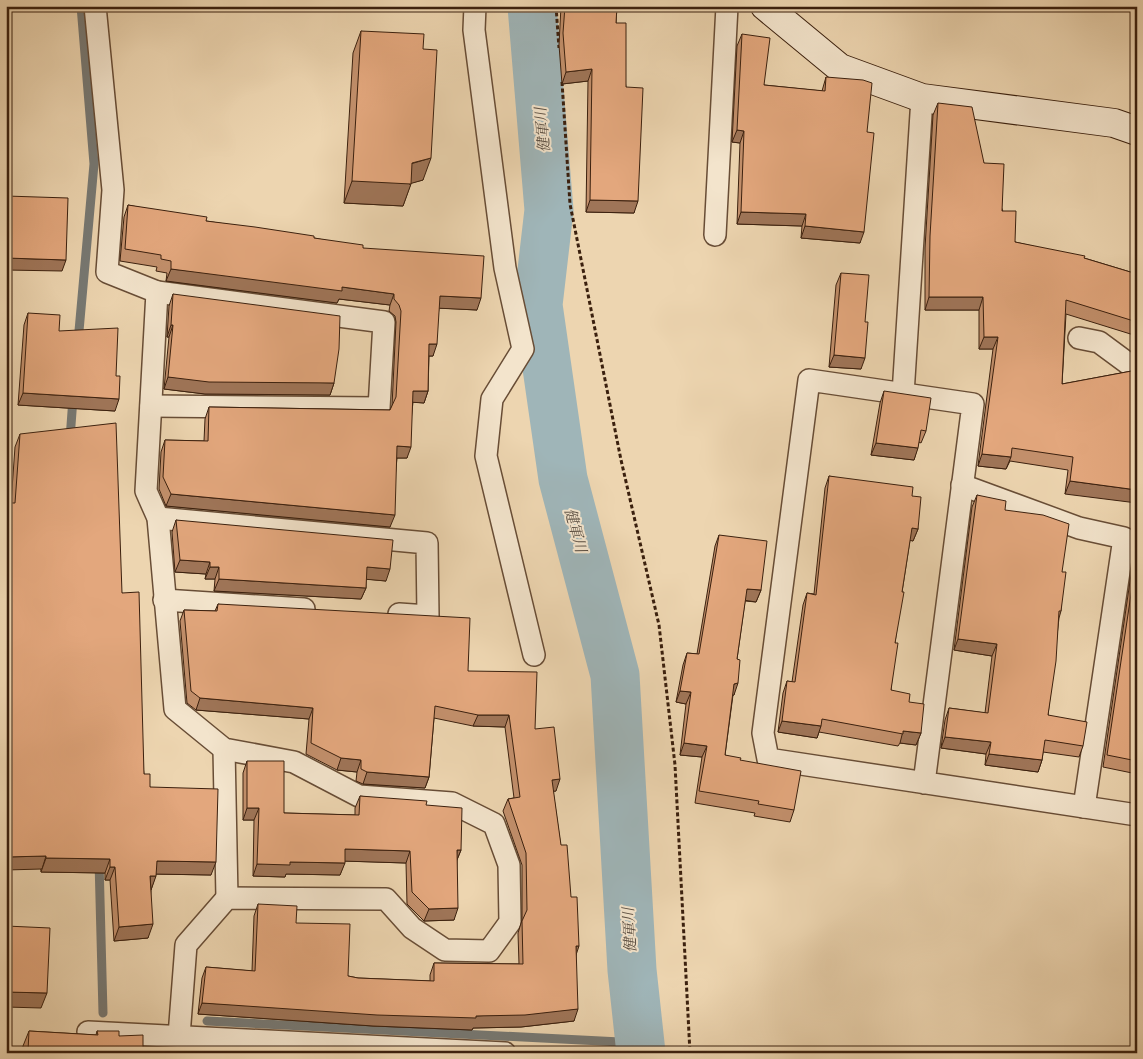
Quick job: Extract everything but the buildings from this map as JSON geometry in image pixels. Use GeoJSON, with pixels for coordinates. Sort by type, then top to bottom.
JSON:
{"type":"FeatureCollection","features":[{"type":"Feature","properties":{"kind":"street"},"geometry":{"type":"LineString","coordinates":[[95,6],[114,190],[107,272],[157,292],[384,322],[379,408],[151,406]]}},
{"type":"Feature","properties":{"kind":"street"},"geometry":{"type":"LineString","coordinates":[[475,6],[474,30],[505,268],[523,349],[492,398],[486,456],[534,654]]}},
{"type":"Feature","properties":{"kind":"street"},"geometry":{"type":"LineString","coordinates":[[715,235],[727,6]]}},
{"type":"Feature","properties":{"kind":"street"},"geometry":{"type":"LineString","coordinates":[[765,6],[840,68],[922,98],[1114,123],[1137,131]]}},
{"type":"Feature","properties":{"kind":"street"},"geometry":{"type":"LineString","coordinates":[[903,394],[922,98]]}},
{"type":"Feature","properties":{"kind":"street"},"geometry":{"type":"LineString","coordinates":[[157,292],[146,491],[158,518],[175,709],[224,749],[294,762],[359,796],[452,804],[494,824],[509,865],[510,922],[489,951],[445,950],[412,928],[386,899],[228,898]]}},
{"type":"Feature","properties":{"kind":"street"},"geometry":{"type":"LineString","coordinates":[[1079,338],[1099,342],[1137,370]]}},
{"type":"Feature","properties":{"kind":"street"},"geometry":{"type":"LineString","coordinates":[[924,783],[973,404],[809,380],[763,733],[768,759],[924,783],[1137,815]]}},
{"type":"Feature","properties":{"kind":"street"},"geometry":{"type":"LineString","coordinates":[[962,485],[1079,528],[1124,538],[1084,807]]}},
{"type":"Feature","properties":{"kind":"street"},"geometry":{"type":"LineString","coordinates":[[158,518],[427,543],[428,616],[379,613]]}},
{"type":"Feature","properties":{"kind":"street"},"geometry":{"type":"LineString","coordinates":[[164,600],[320,610]]}},
{"type":"Feature","properties":{"kind":"street"},"geometry":{"type":"LineString","coordinates":[[180,1036],[186,945],[228,898],[224,749]]}},
{"type":"Feature","properties":{"kind":"street"},"geometry":{"type":"LineString","coordinates":[[88,1032],[147,1043],[180,1036],[505,1053]]}},
{"type":"Feature","properties":{"kind":"path"},"geometry":{"type":"LineString","coordinates":[[556,6],[560,56]]}},
{"type":"Feature","properties":{"kind":"path"},"geometry":{"type":"LineString","coordinates":[[561,74],[570,204],[620,460],[660,625],[675,766],[690,1053]]}},
{"type":"Feature","properties":{"kind":"waterway"},"geometry":{"type":"LineString","coordinates":[[78,342],[94,164],[81,6]]}},
{"type":"Feature","properties":{"kind":"waterway","name":"健軍川"},"geometry":{"type":"LineString","coordinates":[[532,6],[549,210],[538,305],[563,479],[615,675],[632,970],[641,1053]]}},
{"type":"Feature","properties":{"kind":"waterway"},"geometry":{"type":"LineString","coordinates":[[70,439],[73,398]]}},
{"type":"Feature","properties":{"kind":"waterway"},"geometry":{"type":"LineString","coordinates":[[99,861],[103,1013]]}},
{"type":"Feature","properties":{"kind":"waterway"},"geometry":{"type":"LineString","coordinates":[[207,1021],[640,1043]]}}]}
